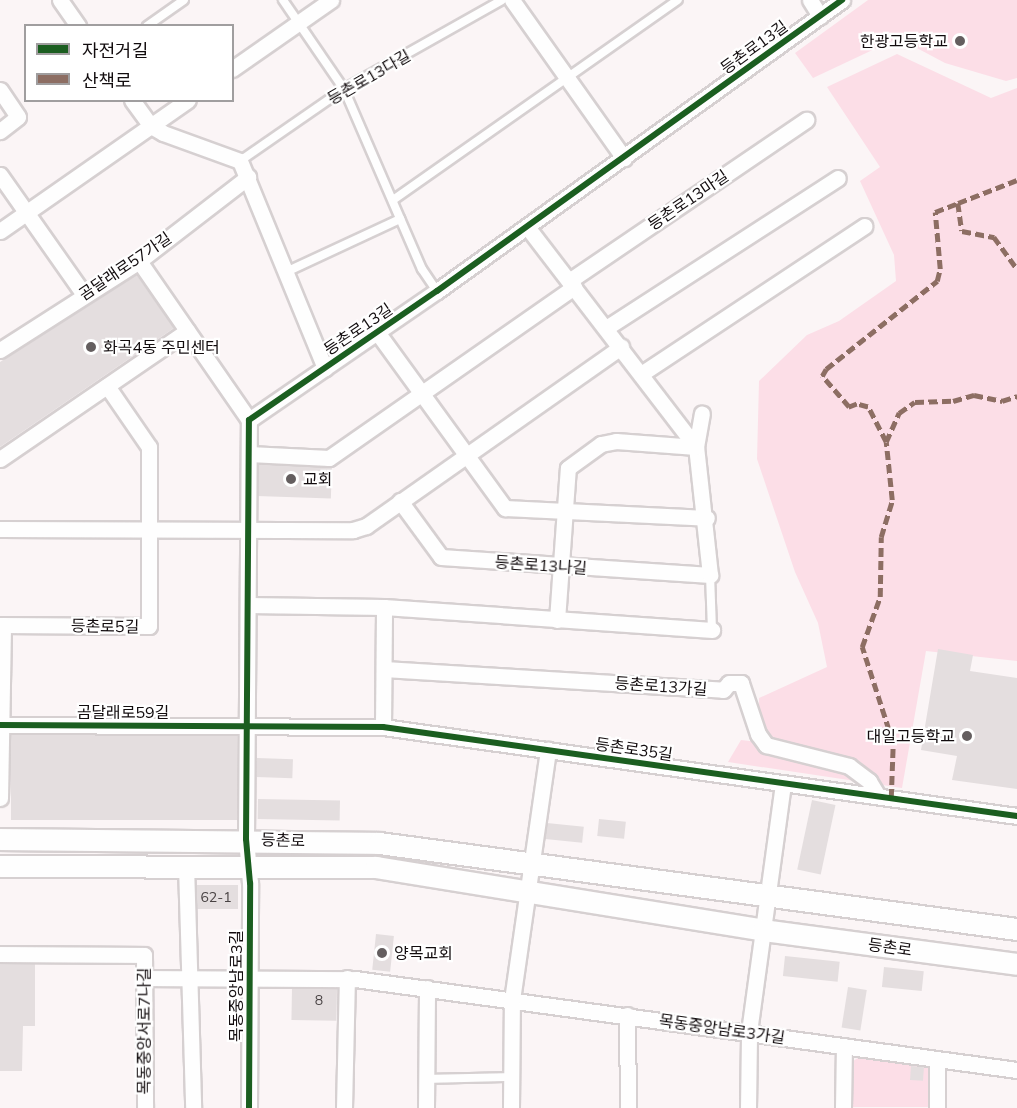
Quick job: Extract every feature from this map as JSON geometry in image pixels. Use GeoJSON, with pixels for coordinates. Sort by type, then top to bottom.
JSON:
{"type":"FeatureCollection","features":[{"type":"Feature","properties":{"kind":"main road","name":"등촌로"},"geometry":{"type":"LineString","coordinates":[[0,839],[246,839],[380,843],[1017,929]]}},
{"type":"Feature","properties":{"kind":"main road","name":"등촌로"},"geometry":{"type":"LineString","coordinates":[[0,866],[246,864],[376,867],[762,930],[1017,963]]}},
{"type":"Feature","properties":{"kind":"street"},"geometry":{"type":"LineString","coordinates":[[60,0],[77,24]]}},
{"type":"Feature","properties":{"kind":"street"},"geometry":{"type":"LineString","coordinates":[[234,68],[331,0]]}},
{"type":"Feature","properties":{"kind":"street"},"geometry":{"type":"LineString","coordinates":[[512,0],[624,158]]}},
{"type":"Feature","properties":{"kind":"street"},"geometry":{"type":"LineString","coordinates":[[810,0],[820,16]]}},
{"type":"Feature","properties":{"kind":"street","name":"등촌로13길"},"geometry":{"type":"LineString","coordinates":[[249,420],[437,291],[842,0]]}},
{"type":"Feature","properties":{"kind":"street"},"geometry":{"type":"LineString","coordinates":[[0,90],[18,117],[0,131]]}},
{"type":"Feature","properties":{"kind":"street"},"geometry":{"type":"LineString","coordinates":[[133,102],[151,126],[240,161],[325,368]]}},
{"type":"Feature","properties":{"kind":"street"},"geometry":{"type":"LineString","coordinates":[[0,231],[185,102]]}},
{"type":"Feature","properties":{"kind":"street","name":"등촌로13마길"},"geometry":{"type":"LineString","coordinates":[[572,284],[806,120]]}},
{"type":"Feature","properties":{"kind":"street"},"geometry":{"type":"LineString","coordinates":[[0,175],[83,293]]}},
{"type":"Feature","properties":{"kind":"street","name":"곰달래로57가길"},"geometry":{"type":"LineString","coordinates":[[0,350],[83,293],[139,261],[248,177]]}},
{"type":"Feature","properties":{"kind":"street"},"geometry":{"type":"LineString","coordinates":[[606,328],[838,178]]}},
{"type":"Feature","properties":{"kind":"street"},"geometry":{"type":"LineString","coordinates":[[641,374],[865,226]]}},
{"type":"Feature","properties":{"kind":"street"},"geometry":{"type":"LineString","coordinates":[[527,227],[696,447]]}},
{"type":"Feature","properties":{"kind":"street"},"geometry":{"type":"LineString","coordinates":[[139,261],[249,420],[246,864]]}},
{"type":"Feature","properties":{"kind":"street"},"geometry":{"type":"LineString","coordinates":[[249,454],[329,458],[572,284]]}},
{"type":"Feature","properties":{"kind":"street"},"geometry":{"type":"LineString","coordinates":[[0,459],[187,331]]}},
{"type":"Feature","properties":{"kind":"street"},"geometry":{"type":"LineString","coordinates":[[377,332],[468,454],[504,508],[565,514],[707,518]]}},
{"type":"Feature","properties":{"kind":"street"},"geometry":{"type":"LineString","coordinates":[[0,529],[353,530],[400,501],[621,347]]}},
{"type":"Feature","properties":{"kind":"street"},"geometry":{"type":"LineString","coordinates":[[107,386],[149,447],[151,528]]}},
{"type":"Feature","properties":{"kind":"street"},"geometry":{"type":"LineString","coordinates":[[702,414],[696,447],[707,518],[710,575]]}},
{"type":"Feature","properties":{"kind":"street"},"geometry":{"type":"LineString","coordinates":[[557,620],[568,468],[601,444],[616,441],[696,447]]}},
{"type":"Feature","properties":{"kind":"street","name":"등촌로13나길"},"geometry":{"type":"LineString","coordinates":[[400,501],[441,557],[561,568],[710,575]]}},
{"type":"Feature","properties":{"kind":"street","name":"등촌로5길"},"geometry":{"type":"LineString","coordinates":[[2,625],[149,626],[151,528]]}},
{"type":"Feature","properties":{"kind":"street"},"geometry":{"type":"LineString","coordinates":[[248,605],[384,607],[712,630]]}},
{"type":"Feature","properties":{"kind":"street"},"geometry":{"type":"LineString","coordinates":[[383,727],[384,607]]}},
{"type":"Feature","properties":{"kind":"street"},"geometry":{"type":"LineString","coordinates":[[0,798],[2,625]]}},
{"type":"Feature","properties":{"kind":"street","name":"등촌로13가길"},"geometry":{"type":"LineString","coordinates":[[384,669],[723,690],[729,683],[741,683],[758,734],[766,745],[849,766],[869,781],[878,796]]}},
{"type":"Feature","properties":{"kind":"street","name":"곰달래로59길"},"geometry":{"type":"LineString","coordinates":[[1,725],[247,726]]}},
{"type":"Feature","properties":{"kind":"street","name":"등촌로35길"},"geometry":{"type":"LineString","coordinates":[[247,726],[383,727],[1017,816]]}},
{"type":"Feature","properties":{"kind":"street"},"geometry":{"type":"LineString","coordinates":[[511,1108],[512,1000],[525,891],[548,750]]}},
{"type":"Feature","properties":{"kind":"street"},"geometry":{"type":"LineString","coordinates":[[748,1108],[749,1032],[765,895],[783,783]]}},
{"type":"Feature","properties":{"kind":"street"},"geometry":{"type":"LineString","coordinates":[[186,864],[193,1108]]}},
{"type":"Feature","properties":{"kind":"street","name":"목동중앙남로3길"},"geometry":{"type":"LineString","coordinates":[[246,864],[250,883],[249,1108]]}},
{"type":"Feature","properties":{"kind":"street","name":"목동중앙서로7나길"},"geometry":{"type":"LineString","coordinates":[[0,954],[144,954],[145,1108]]}},
{"type":"Feature","properties":{"kind":"street","name":"목동중앙남로3가길"},"geometry":{"type":"LineString","coordinates":[[144,978],[347,978],[1017,1070]]}},
{"type":"Feature","properties":{"kind":"street"},"geometry":{"type":"LineString","coordinates":[[344,1108],[347,978]]}},
{"type":"Feature","properties":{"kind":"street"},"geometry":{"type":"LineString","coordinates":[[426,1108],[428,988]]}},
{"type":"Feature","properties":{"kind":"street"},"geometry":{"type":"LineString","coordinates":[[627,1015],[628,1108]]}},
{"type":"Feature","properties":{"kind":"street"},"geometry":{"type":"LineString","coordinates":[[843,1108],[844,1046]]}},
{"type":"Feature","properties":{"kind":"street"},"geometry":{"type":"LineString","coordinates":[[937,1060],[937,1108]]}},
{"type":"Feature","properties":{"kind":"lane"},"geometry":{"type":"LineString","coordinates":[[150,24],[184,0]]}},
{"type":"Feature","properties":{"kind":"lane"},"geometry":{"type":"LineString","coordinates":[[283,0],[344,89],[422,269],[437,291]]}},
{"type":"Feature","properties":{"kind":"lane","name":"등촌로13다길"},"geometry":{"type":"LineString","coordinates":[[240,161],[344,89],[502,0]]}},
{"type":"Feature","properties":{"kind":"lane"},"geometry":{"type":"LineString","coordinates":[[393,200],[678,0]]}},
{"type":"Feature","properties":{"kind":"lane"},"geometry":{"type":"LineString","coordinates":[[286,272],[400,219]]}},
{"type":"Feature","properties":{"kind":"lane"},"geometry":{"type":"LineString","coordinates":[[710,575],[712,630]]}},
{"type":"Feature","properties":{"kind":"lane"},"geometry":{"type":"LineString","coordinates":[[428,1079],[512,1077]]}},
{"type":"Feature","properties":{"kind":"shaded area","name":"한광고등학교"},"geometry":{"type":"Polygon","coordinates":[[[868,0],[1017,0],[1017,78],[1006,81],[945,63],[898,38],[813,78],[795,53],[868,0]]]}},
{"type":"Feature","properties":{"kind":"shaded area"},"geometry":{"type":"Polygon","coordinates":[[[897,54],[991,98],[1017,88],[1017,661],[926,651],[902,788],[728,762],[741,740],[758,742],[759,698],[827,667],[818,623],[795,572],[757,459],[759,381],[807,335],[839,321],[896,281],[894,255],[860,181],[880,167],[827,87],[897,54]]]}},
{"type":"Feature","properties":{"kind":"shaded area"},"geometry":{"type":"Polygon","coordinates":[[[864,1054],[929,1066],[928,1107],[849,1107],[850,1063],[864,1054]]]}},
{"type":"Feature","properties":{"kind":"building","name":"화곡4동 주민센터"},"geometry":{"type":"Polygon","coordinates":[[[136,274],[174,328],[0,447],[0,362],[136,274]]]}},
{"type":"Feature","properties":{"kind":"building","name":"교회"},"geometry":{"type":"Polygon","coordinates":[[[258,464],[332,467],[331,499],[257,496],[258,464]]]}},
{"type":"Feature","properties":{"kind":"building","name":"대일고등학교"},"geometry":{"type":"Polygon","coordinates":[[[938,649],[973,655],[970,671],[1017,678],[1017,789],[952,780],[957,756],[921,750],[938,649]]]}},
{"type":"Feature","properties":{"kind":"building"},"geometry":{"type":"Polygon","coordinates":[[[11,735],[237,735],[237,820],[11,820],[11,735]]]}},
{"type":"Feature","properties":{"kind":"building"},"geometry":{"type":"Polygon","coordinates":[[[257,758],[293,759],[292,778],[256,777],[257,758]]]}},
{"type":"Feature","properties":{"kind":"building"},"geometry":{"type":"Polygon","coordinates":[[[258,799],[340,800],[340,820],[258,819],[258,799]]]}},
{"type":"Feature","properties":{"kind":"building"},"geometry":{"type":"Polygon","coordinates":[[[812,800],[835,805],[821,874],[797,869],[812,800]]]}},
{"type":"Feature","properties":{"kind":"building"},"geometry":{"type":"Polygon","coordinates":[[[599,819],[626,822],[624,839],[597,836],[599,819]]]}},
{"type":"Feature","properties":{"kind":"building"},"geometry":{"type":"Polygon","coordinates":[[[547,823],[584,827],[582,843],[545,839],[547,823]]]}},
{"type":"Feature","properties":{"kind":"building"},"geometry":{"type":"Polygon","coordinates":[[[196,885],[238,885],[238,909],[196,909],[196,885]]]}},
{"type":"Feature","properties":{"kind":"building","name":"양목교회"},"geometry":{"type":"Polygon","coordinates":[[[376,934],[394,936],[390,972],[372,970],[376,934]]]}},
{"type":"Feature","properties":{"kind":"building"},"geometry":{"type":"Polygon","coordinates":[[[785,956],[840,962],[838,982],[783,976],[785,956]]]}},
{"type":"Feature","properties":{"kind":"building"},"geometry":{"type":"Polygon","coordinates":[[[0,964],[35,964],[35,1026],[23,1026],[22,1071],[0,1071],[0,964]]]}},
{"type":"Feature","properties":{"kind":"building"},"geometry":{"type":"Polygon","coordinates":[[[884,967],[924,971],[922,991],[882,987],[884,967]]]}},
{"type":"Feature","properties":{"kind":"building"},"geometry":{"type":"Polygon","coordinates":[[[848,987],[867,990],[860,1030],[842,1027],[848,987]]]}},
{"type":"Feature","properties":{"kind":"building"},"geometry":{"type":"Polygon","coordinates":[[[292,988],[337,989],[336,1021],[291,1020],[292,988]]]}},
{"type":"Feature","properties":{"kind":"building"},"geometry":{"type":"Polygon","coordinates":[[[911,1066],[924,1067],[923,1081],[910,1080],[911,1066]]]}},
{"type":"Feature","properties":{"kind":"marked path"},"geometry":{"type":"LineString","coordinates":[[958,203],[1017,180]]}},
{"type":"Feature","properties":{"kind":"marked path"},"geometry":{"type":"LineString","coordinates":[[886,442],[868,407],[857,404],[849,407],[822,376],[826,369],[937,281],[940,269],[935,212],[958,203],[962,231],[994,237],[1017,269]]}},
{"type":"Feature","properties":{"kind":"marked path"},"geometry":{"type":"LineString","coordinates":[[891,798],[893,743],[862,647],[880,597],[881,537],[892,500],[886,442],[899,413],[915,402],[953,401],[974,395],[1002,401],[1017,396]]}},
{"type":"Feature","properties":{"kind":"cycle path"},"geometry":{"type":"LineString","coordinates":[[249,1108],[250,883],[246,839],[249,420],[437,291],[842,0]]}},
{"type":"Feature","properties":{"kind":"cycle path"},"geometry":{"type":"LineString","coordinates":[[0,725],[383,727],[1017,816]]}},
{"type":"Feature","properties":{"kind":"place","name":"한광고등학교"},"geometry":{"type":"Point","coordinates":[960,41]}},
{"type":"Feature","properties":{"kind":"place","name":"화곡4동 주민센터"},"geometry":{"type":"Point","coordinates":[91,347]}},
{"type":"Feature","properties":{"kind":"place","name":"교회"},"geometry":{"type":"Point","coordinates":[291,479]}},
{"type":"Feature","properties":{"kind":"place","name":"대일고등학교"},"geometry":{"type":"Point","coordinates":[967,736]}},
{"type":"Feature","properties":{"kind":"place","name":"양목교회"},"geometry":{"type":"Point","coordinates":[382,953]}}]}
